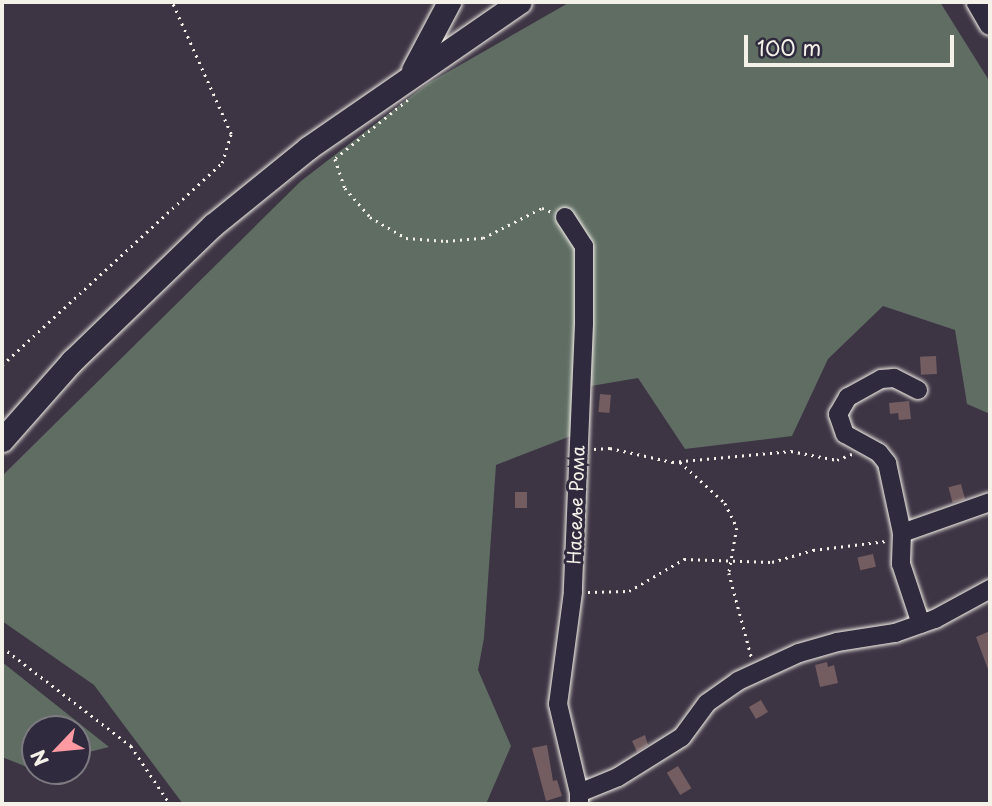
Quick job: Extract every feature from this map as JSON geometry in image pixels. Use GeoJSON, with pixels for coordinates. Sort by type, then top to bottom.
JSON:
{"type":"FeatureCollection","features":[{"type":"Feature","properties":{"kind":"main road"},"geometry":{"type":"LineString","coordinates":[[412,72],[449,2]]}},
{"type":"Feature","properties":{"kind":"main road"},"geometry":{"type":"LineString","coordinates":[[2,440],[72,361],[213,225],[308,148],[412,72],[520,2]]}},
{"type":"Feature","properties":{"kind":"main road"},"geometry":{"type":"LineString","coordinates":[[978,2],[990,23]]}},
{"type":"Feature","properties":{"kind":"street","name":"Насеље Рома"},"geometry":{"type":"LineString","coordinates":[[565,217],[584,246],[573,592],[558,704],[579,799],[682,737],[707,703],[757,672],[837,642],[921,624],[990,589]]}},
{"type":"Feature","properties":{"kind":"street"},"geometry":{"type":"LineString","coordinates":[[918,390],[894,379],[881,379],[848,397],[838,414],[840,426],[862,445],[879,453],[887,463],[902,533],[901,564],[921,624]]}},
{"type":"Feature","properties":{"kind":"street"},"geometry":{"type":"LineString","coordinates":[[902,533],[990,502]]}},
{"type":"Feature","properties":{"kind":"path"},"geometry":{"type":"LineString","coordinates":[[2,365],[222,163],[231,134],[172,2]]}},
{"type":"Feature","properties":{"kind":"path"},"geometry":{"type":"LineString","coordinates":[[412,72],[408,104],[335,159],[345,188],[370,217],[406,238],[446,241],[484,238],[542,208],[565,217]]}},
{"type":"Feature","properties":{"kind":"path"},"geometry":{"type":"LineString","coordinates":[[578,450],[610,448],[679,461],[791,451],[837,460],[848,457],[862,445]]}},
{"type":"Feature","properties":{"kind":"path"},"geometry":{"type":"LineString","coordinates":[[679,461],[731,514],[737,528],[729,573],[736,612],[757,672]]}},
{"type":"Feature","properties":{"kind":"path"},"geometry":{"type":"LineString","coordinates":[[573,592],[629,592],[684,559],[772,562],[813,550],[880,544],[902,533]]}},
{"type":"Feature","properties":{"kind":"path"},"geometry":{"type":"LineString","coordinates":[[2,647],[131,746],[170,804]]}},
{"type":"Feature","properties":{"kind":"green space"},"geometry":{"type":"Polygon","coordinates":[[[570,2],[940,2],[990,82],[990,414],[967,404],[955,330],[883,306],[828,359],[792,436],[685,449],[638,378],[585,387],[576,434],[496,465],[484,638],[478,670],[511,746],[486,804],[183,804],[94,685],[2,621],[2,476],[301,181],[427,84],[570,2]]]}},
{"type":"Feature","properties":{"kind":"green space"},"geometry":{"type":"Polygon","coordinates":[[[2,662],[69,715],[21,715],[21,765],[2,757],[2,662]]]}},
{"type":"Feature","properties":{"kind":"green space"},"geometry":{"type":"Polygon","coordinates":[[[91,733],[109,747],[91,752],[91,733]]]}},
{"type":"Feature","properties":{"kind":"building"},"geometry":{"type":"Polygon","coordinates":[[[936,356],[937,374],[921,375],[920,357],[936,356]]]}},
{"type":"Feature","properties":{"kind":"building"},"geometry":{"type":"Polygon","coordinates":[[[600,394],[611,395],[609,413],[598,412],[600,394]]]}},
{"type":"Feature","properties":{"kind":"building"},"geometry":{"type":"Polygon","coordinates":[[[909,401],[911,419],[899,420],[898,413],[890,414],[889,403],[909,401]]]}},
{"type":"Feature","properties":{"kind":"building"},"geometry":{"type":"Polygon","coordinates":[[[961,484],[965,499],[953,503],[948,487],[961,484]]]}},
{"type":"Feature","properties":{"kind":"building"},"geometry":{"type":"Polygon","coordinates":[[[515,492],[527,492],[527,508],[515,508],[515,492]]]}},
{"type":"Feature","properties":{"kind":"building"},"geometry":{"type":"Polygon","coordinates":[[[873,554],[876,567],[860,570],[857,558],[873,554]]]}},
{"type":"Feature","properties":{"kind":"building"},"geometry":{"type":"Polygon","coordinates":[[[990,631],[990,672],[989,672],[976,637],[990,631]]]}},
{"type":"Feature","properties":{"kind":"building"},"geometry":{"type":"Polygon","coordinates":[[[827,662],[828,667],[834,665],[838,683],[820,687],[815,665],[827,662]]]}},
{"type":"Feature","properties":{"kind":"building"},"geometry":{"type":"Polygon","coordinates":[[[761,700],[768,712],[756,719],[749,707],[761,700]]]}},
{"type":"Feature","properties":{"kind":"building"},"geometry":{"type":"Polygon","coordinates":[[[645,735],[648,745],[637,752],[632,741],[645,735]]]}},
{"type":"Feature","properties":{"kind":"building"},"geometry":{"type":"Polygon","coordinates":[[[547,745],[553,781],[557,780],[562,796],[546,801],[532,748],[547,745]]]}},
{"type":"Feature","properties":{"kind":"building"},"geometry":{"type":"Polygon","coordinates":[[[678,766],[691,788],[680,795],[667,773],[678,766]]]}}]}
